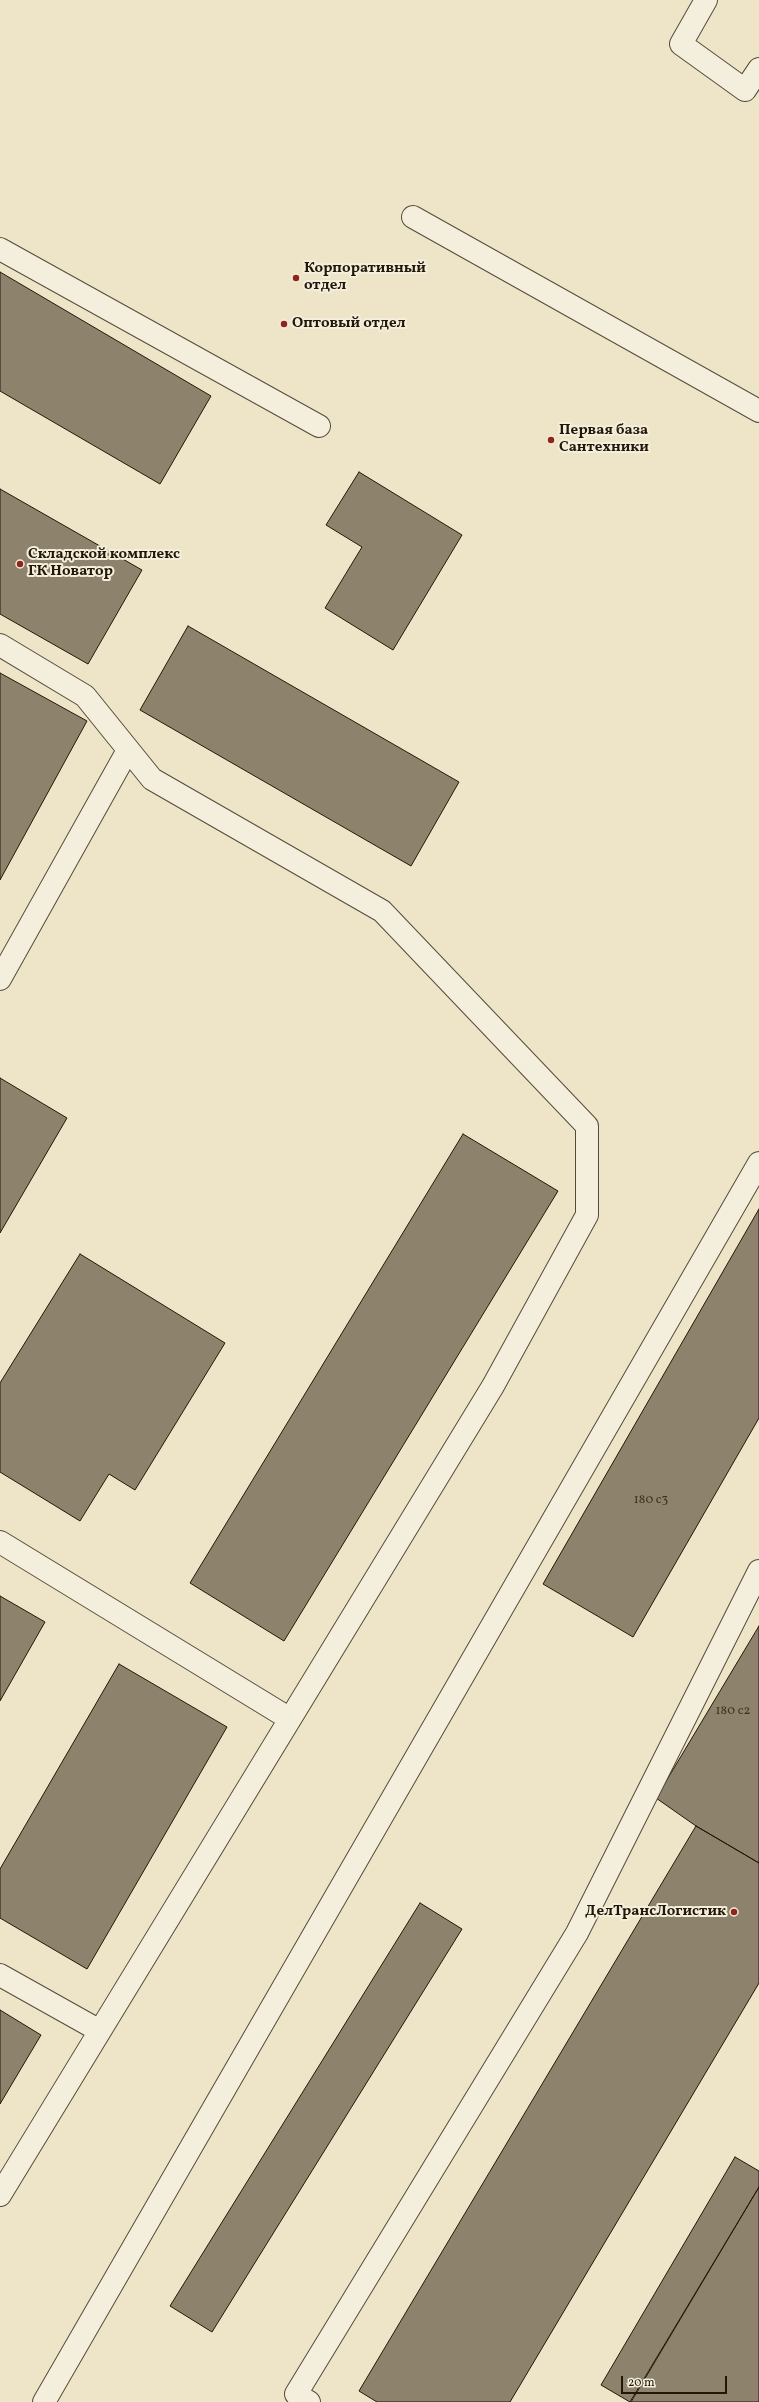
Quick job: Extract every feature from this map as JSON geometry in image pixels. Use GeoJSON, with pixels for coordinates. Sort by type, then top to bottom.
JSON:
{"type":"FeatureCollection","features":[{"type":"Feature","properties":{"kind":"lane"},"geometry":{"type":"LineString","coordinates":[[706,0],[681,44],[745,90],[759,69]]}},
{"type":"Feature","properties":{"kind":"lane"},"geometry":{"type":"LineString","coordinates":[[413,217],[759,411]]}},
{"type":"Feature","properties":{"kind":"lane"},"geometry":{"type":"LineString","coordinates":[[0,249],[319,426]]}},
{"type":"Feature","properties":{"kind":"lane"},"geometry":{"type":"LineString","coordinates":[[0,645],[85,696],[152,779],[382,911],[587,1126],[587,1215],[493,1386],[0,2195]]}},
{"type":"Feature","properties":{"kind":"lane"},"geometry":{"type":"LineString","coordinates":[[0,979],[128,750]]}},
{"type":"Feature","properties":{"kind":"lane"},"geometry":{"type":"LineString","coordinates":[[44,2402],[759,1162]]}},
{"type":"Feature","properties":{"kind":"lane"},"geometry":{"type":"LineString","coordinates":[[0,1542],[290,1719]]}},
{"type":"Feature","properties":{"kind":"lane"},"geometry":{"type":"LineString","coordinates":[[309,2402],[296,2394],[578,1933],[759,1571]]}},
{"type":"Feature","properties":{"kind":"lane"},"geometry":{"type":"LineString","coordinates":[[0,1975],[100,2031]]}},
{"type":"Feature","properties":{"kind":"building"},"geometry":{"type":"Polygon","coordinates":[[[0,272],[211,396],[160,484],[0,391],[0,272]]]}},
{"type":"Feature","properties":{"kind":"building"},"geometry":{"type":"Polygon","coordinates":[[[359,472],[462,535],[393,650],[325,608],[362,547],[326,525],[359,472]]]}},
{"type":"Feature","properties":{"kind":"building"},"geometry":{"type":"Polygon","coordinates":[[[0,489],[142,570],[88,664],[0,614],[0,489]]]}},
{"type":"Feature","properties":{"kind":"building"},"geometry":{"type":"Polygon","coordinates":[[[188,626],[459,782],[411,866],[140,710],[188,626]]]}},
{"type":"Feature","properties":{"kind":"building"},"geometry":{"type":"Polygon","coordinates":[[[0,673],[87,721],[0,880],[0,673]]]}},
{"type":"Feature","properties":{"kind":"building"},"geometry":{"type":"Polygon","coordinates":[[[0,1078],[67,1118],[0,1233],[0,1078]]]}},
{"type":"Feature","properties":{"kind":"building"},"geometry":{"type":"Polygon","coordinates":[[[463,1134],[558,1191],[284,1641],[190,1583],[463,1134]]]}},
{"type":"Feature","properties":{"kind":"building"},"geometry":{"type":"Polygon","coordinates":[[[759,1209],[759,1418],[633,1637],[543,1584],[759,1209]]]}},
{"type":"Feature","properties":{"kind":"building"},"geometry":{"type":"Polygon","coordinates":[[[80,1254],[225,1343],[135,1490],[109,1474],[80,1521],[0,1472],[0,1383],[80,1254]]]}},
{"type":"Feature","properties":{"kind":"building"},"geometry":{"type":"Polygon","coordinates":[[[0,1596],[45,1622],[0,1701],[0,1596]]]}},
{"type":"Feature","properties":{"kind":"building"},"geometry":{"type":"Polygon","coordinates":[[[759,1626],[759,1863],[696,1826],[656,1798],[759,1626]]]}},
{"type":"Feature","properties":{"kind":"building"},"geometry":{"type":"Polygon","coordinates":[[[119,1664],[227,1727],[87,1969],[0,1918],[0,1869],[119,1664]]]}},
{"type":"Feature","properties":{"kind":"building"},"geometry":{"type":"Polygon","coordinates":[[[696,1826],[759,1863],[759,1983],[510,2402],[377,2402],[359,2391],[696,1826]]]}},
{"type":"Feature","properties":{"kind":"building"},"geometry":{"type":"Polygon","coordinates":[[[420,1903],[462,1929],[212,2332],[170,2306],[420,1903]]]}},
{"type":"Feature","properties":{"kind":"building"},"geometry":{"type":"Polygon","coordinates":[[[0,2010],[41,2035],[0,2104],[0,2010]]]}},
{"type":"Feature","properties":{"kind":"building"},"geometry":{"type":"Polygon","coordinates":[[[735,2157],[759,2171],[759,2187],[630,2402],[601,2385],[735,2157]]]}},
{"type":"Feature","properties":{"kind":"building"},"geometry":{"type":"Polygon","coordinates":[[[759,2187],[759,2402],[631,2402],[759,2187]]]}},
{"type":"Feature","properties":{"kind":"place","name":"Корпоративный отдел"},"geometry":{"type":"Point","coordinates":[296,278]}},
{"type":"Feature","properties":{"kind":"place","name":"Оптовый отдел"},"geometry":{"type":"Point","coordinates":[284,324]}},
{"type":"Feature","properties":{"kind":"place","name":"Первая база Сантехники"},"geometry":{"type":"Point","coordinates":[551,440]}},
{"type":"Feature","properties":{"kind":"place","name":"Складской комплекс ГК Новатор"},"geometry":{"type":"Point","coordinates":[20,564]}},
{"type":"Feature","properties":{"kind":"place","name":"ДелТрансЛогистик"},"geometry":{"type":"Point","coordinates":[734,1912]}}]}
